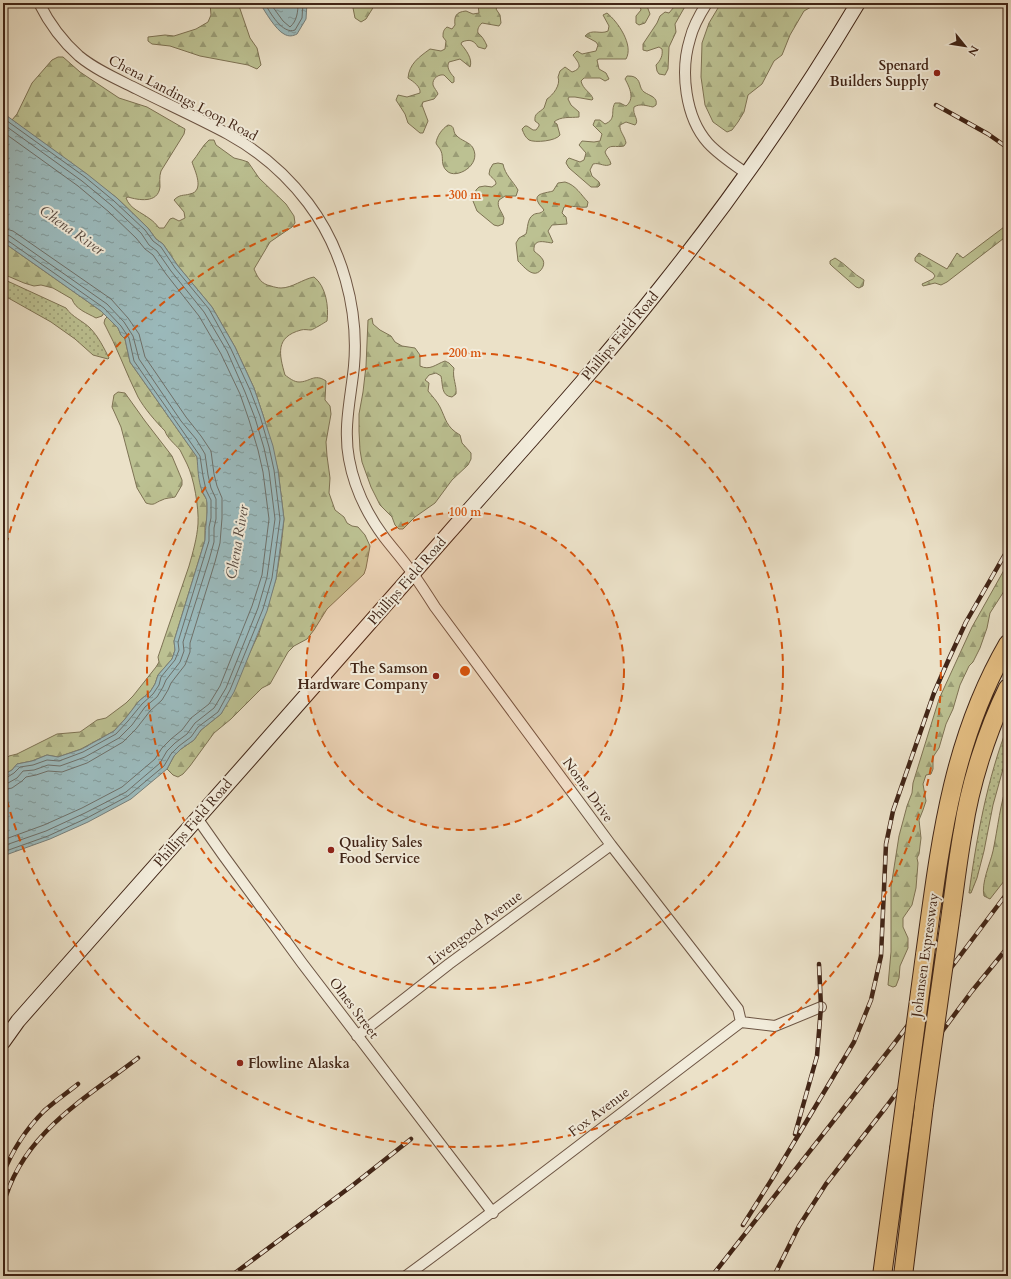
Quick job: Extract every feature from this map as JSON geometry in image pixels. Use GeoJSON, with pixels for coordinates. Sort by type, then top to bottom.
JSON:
{"type":"FeatureCollection","features":[{"type":"Feature","properties":{"kind":"highway","name":"Johansen Expressway"},"geometry":{"type":"LineString","coordinates":[[882,1276],[945,817],[969,730],[990,679],[1007,645]]}},
{"type":"Feature","properties":{"kind":"highway","name":"Johansen Expressway"},"geometry":{"type":"LineString","coordinates":[[903,1276],[924,1105],[963,830],[983,750],[1008,688]]}},
{"type":"Feature","properties":{"kind":"street","name":"Chena Landings Loop Road"},"geometry":{"type":"LineString","coordinates":[[39,3],[51,25],[69,47],[80,56],[102,71],[240,141],[274,166],[298,191],[316,215],[331,242],[342,270],[350,297],[354,357],[346,425],[346,441],[349,461],[359,493],[369,514],[413,574]]}},
{"type":"Feature","properties":{"kind":"street"},"geometry":{"type":"LineString","coordinates":[[707,3],[694,27],[687,50],[685,73],[688,103],[696,123],[708,143],[724,159],[746,173]]}},
{"type":"Feature","properties":{"kind":"street","name":"Phillips Field Road"},"geometry":{"type":"LineString","coordinates":[[3,1042],[18,1021],[622,335],[690,250],[746,173],[821,63],[858,3]]}},
{"type":"Feature","properties":{"kind":"street","name":"Nome Drive"},"geometry":{"type":"LineString","coordinates":[[413,574],[435,607],[611,845],[738,1009],[741,1022]]}},
{"type":"Feature","properties":{"kind":"street","name":"Olnes Street"},"geometry":{"type":"LineString","coordinates":[[197,818],[257,902],[357,1036],[493,1213]]}},
{"type":"Feature","properties":{"kind":"street","name":"Livengood Avenue"},"geometry":{"type":"LineString","coordinates":[[357,1036],[449,964],[611,845]]}},
{"type":"Feature","properties":{"kind":"street"},"geometry":{"type":"LineString","coordinates":[[741,1022],[775,1026],[821,1007]]}},
{"type":"Feature","properties":{"kind":"street","name":"Fox Avenue"},"geometry":{"type":"LineString","coordinates":[[406,1276],[493,1213],[539,1176],[741,1022]]}},
{"type":"Feature","properties":{"kind":"green space"},"geometry":{"type":"Polygon","coordinates":[[[210,3],[238,3],[250,38],[257,48],[261,65],[257,69],[248,65],[200,56],[170,46],[152,44],[148,41],[148,37],[165,35],[174,36],[196,29],[208,22],[211,15],[210,3]]]}},
{"type":"Feature","properties":{"kind":"green space"},"geometry":{"type":"Polygon","coordinates":[[[352,3],[376,3],[366,19],[361,22],[355,18],[352,3]]]}},
{"type":"Feature","properties":{"kind":"green space"},"geometry":{"type":"Polygon","coordinates":[[[474,3],[500,3],[496,9],[500,15],[501,23],[499,26],[482,23],[479,26],[478,33],[487,46],[485,49],[478,47],[471,41],[462,42],[461,44],[471,61],[471,64],[470,67],[460,59],[449,62],[448,68],[454,77],[454,82],[452,83],[444,75],[435,78],[433,85],[438,94],[434,99],[423,102],[422,105],[428,121],[423,133],[420,133],[408,123],[405,114],[396,100],[398,95],[407,97],[420,93],[415,83],[408,78],[412,65],[418,58],[430,49],[441,51],[445,49],[446,41],[443,37],[443,33],[445,29],[447,27],[452,29],[455,25],[455,17],[460,12],[466,11],[473,14],[479,13],[478,5],[474,3]]]}},
{"type":"Feature","properties":{"kind":"green space"},"geometry":{"type":"Polygon","coordinates":[[[629,3],[654,3],[647,6],[650,14],[645,23],[639,25],[636,23],[636,16],[641,10],[640,6],[629,3]]]}},
{"type":"Feature","properties":{"kind":"green space"},"geometry":{"type":"Polygon","coordinates":[[[673,3],[687,3],[675,24],[676,32],[669,47],[668,69],[665,75],[659,74],[656,65],[661,57],[662,49],[659,47],[647,51],[643,50],[643,44],[660,16],[665,12],[669,13],[674,7],[673,3]]]}},
{"type":"Feature","properties":{"kind":"green space"},"geometry":{"type":"Polygon","coordinates":[[[721,3],[813,3],[811,7],[804,11],[790,35],[782,55],[774,61],[762,84],[748,95],[744,112],[738,122],[732,130],[727,132],[713,122],[705,105],[701,77],[702,43],[709,23],[721,3]]]}},
{"type":"Feature","properties":{"kind":"green space"},"geometry":{"type":"Polygon","coordinates":[[[607,13],[616,22],[624,34],[628,47],[626,59],[597,60],[599,69],[606,73],[609,79],[605,81],[600,78],[584,78],[581,81],[583,87],[591,94],[593,99],[569,97],[568,99],[571,105],[579,112],[579,117],[563,118],[554,122],[557,124],[560,135],[554,139],[540,141],[529,140],[522,129],[527,126],[533,130],[536,130],[539,126],[539,124],[535,121],[535,116],[544,108],[547,99],[556,90],[560,71],[565,67],[572,72],[579,67],[578,62],[573,55],[577,51],[582,54],[596,51],[598,45],[596,42],[585,36],[590,32],[608,31],[609,26],[603,15],[607,13]]]}},
{"type":"Feature","properties":{"kind":"green space"},"geometry":{"type":"Polygon","coordinates":[[[58,57],[63,57],[80,72],[119,98],[147,107],[185,129],[184,134],[161,171],[160,187],[156,196],[147,200],[126,198],[133,208],[151,220],[159,228],[164,228],[170,219],[173,218],[179,221],[185,218],[184,212],[174,200],[180,196],[195,192],[197,189],[198,180],[192,162],[209,140],[214,140],[216,145],[234,158],[248,162],[259,178],[286,204],[294,216],[295,223],[292,227],[270,242],[254,269],[260,280],[268,285],[285,288],[314,277],[324,291],[328,309],[327,321],[311,330],[301,330],[287,337],[281,347],[281,360],[285,375],[293,381],[303,382],[312,378],[318,378],[326,381],[325,400],[330,406],[331,414],[326,442],[330,478],[329,493],[335,510],[344,517],[347,523],[358,527],[365,535],[370,546],[364,574],[327,609],[307,639],[294,646],[288,652],[270,684],[262,688],[231,719],[214,733],[190,766],[178,777],[173,775],[167,769],[174,756],[194,740],[201,730],[221,714],[259,633],[276,579],[281,547],[284,519],[278,470],[254,388],[235,347],[212,307],[178,266],[163,244],[156,239],[148,228],[117,198],[12,120],[17,114],[32,83],[52,60],[58,57]]]}},
{"type":"Feature","properties":{"kind":"green space"},"geometry":{"type":"Polygon","coordinates":[[[627,76],[632,76],[639,81],[641,89],[655,98],[656,105],[653,107],[641,105],[634,107],[637,121],[635,125],[626,122],[620,125],[620,129],[626,143],[624,146],[611,147],[607,149],[605,152],[611,164],[593,164],[590,170],[592,176],[599,182],[600,185],[598,187],[591,187],[569,168],[566,163],[569,158],[580,162],[584,160],[586,153],[579,145],[582,141],[600,141],[602,134],[593,125],[595,120],[600,120],[605,124],[609,122],[612,117],[615,103],[620,103],[626,106],[629,103],[631,93],[625,79],[627,76]]]}},
{"type":"Feature","properties":{"kind":"green space"},"geometry":{"type":"Polygon","coordinates":[[[448,125],[452,126],[458,137],[472,146],[475,154],[471,165],[462,172],[456,174],[445,169],[441,151],[436,143],[440,133],[448,125]]]}},
{"type":"Feature","properties":{"kind":"green space"},"geometry":{"type":"Polygon","coordinates":[[[493,164],[503,164],[507,175],[518,190],[516,196],[505,196],[499,200],[499,207],[504,218],[503,224],[498,226],[494,225],[477,211],[473,201],[476,190],[479,187],[492,187],[496,184],[489,174],[493,164]]]}},
{"type":"Feature","properties":{"kind":"green space"},"geometry":{"type":"Polygon","coordinates":[[[565,182],[572,185],[581,193],[588,202],[587,207],[564,207],[562,213],[566,217],[567,224],[552,225],[548,231],[553,242],[552,243],[537,242],[535,244],[534,251],[540,256],[544,262],[544,265],[538,273],[531,272],[518,261],[516,243],[519,238],[526,234],[531,217],[534,214],[544,210],[538,203],[537,197],[541,194],[553,191],[558,183],[565,182]]]}},
{"type":"Feature","properties":{"kind":"green space"},"geometry":{"type":"Polygon","coordinates":[[[1008,224],[1008,235],[947,282],[941,285],[935,283],[923,286],[922,284],[933,279],[935,276],[915,261],[915,258],[919,253],[947,269],[957,253],[963,258],[1008,224]]]}},
{"type":"Feature","properties":{"kind":"green space"},"geometry":{"type":"Polygon","coordinates":[[[3,242],[104,313],[102,316],[96,318],[85,312],[76,305],[72,299],[53,288],[41,285],[34,286],[3,274],[3,242]]]}},
{"type":"Feature","properties":{"kind":"green space"},"geometry":{"type":"Polygon","coordinates":[[[835,258],[864,280],[863,286],[859,288],[856,287],[830,264],[830,261],[835,258]]]}},
{"type":"Feature","properties":{"kind":"green space"},"geometry":{"type":"Polygon","coordinates":[[[3,279],[66,308],[71,314],[93,331],[101,342],[109,358],[93,355],[75,339],[51,322],[3,295],[3,279]]]}},
{"type":"Feature","properties":{"kind":"green space"},"geometry":{"type":"Polygon","coordinates":[[[107,317],[118,328],[121,335],[125,339],[130,362],[197,457],[202,492],[207,500],[205,540],[174,641],[175,650],[172,659],[158,675],[150,692],[139,701],[114,731],[81,749],[58,757],[47,755],[32,761],[17,764],[12,770],[3,775],[3,762],[9,756],[17,754],[57,734],[80,732],[97,720],[106,718],[133,696],[159,662],[158,657],[195,545],[198,510],[196,493],[190,470],[180,450],[169,439],[165,431],[150,415],[138,397],[104,323],[107,317]]]}},
{"type":"Feature","properties":{"kind":"green space"},"geometry":{"type":"Polygon","coordinates":[[[372,318],[373,324],[391,336],[395,342],[402,346],[415,348],[420,355],[420,366],[427,368],[445,361],[454,368],[456,394],[452,397],[446,395],[444,392],[441,376],[436,373],[429,375],[425,380],[429,383],[428,391],[439,405],[447,422],[455,432],[460,435],[462,443],[471,453],[471,459],[468,465],[452,480],[435,503],[415,517],[403,529],[399,529],[395,525],[392,517],[380,505],[371,487],[362,462],[360,450],[359,414],[366,366],[368,320],[372,318]]]}},
{"type":"Feature","properties":{"kind":"green space"},"geometry":{"type":"Polygon","coordinates":[[[118,392],[125,393],[172,456],[182,480],[182,485],[175,497],[149,504],[146,503],[137,488],[121,427],[112,407],[114,395],[118,392]]]}},
{"type":"Feature","properties":{"kind":"green space"},"geometry":{"type":"Polygon","coordinates":[[[1008,563],[1008,585],[990,613],[987,628],[980,648],[960,685],[939,748],[933,757],[933,769],[931,774],[926,775],[923,784],[926,801],[919,820],[921,838],[917,858],[916,888],[912,905],[903,918],[903,927],[908,938],[908,948],[900,966],[899,978],[896,986],[893,987],[888,985],[891,952],[891,887],[899,836],[912,793],[913,783],[939,699],[972,627],[1008,563]]]}},
{"type":"Feature","properties":{"kind":"green space"},"geometry":{"type":"Polygon","coordinates":[[[1008,725],[1008,751],[993,805],[977,878],[971,893],[969,893],[984,808],[994,766],[1008,725]]]}},
{"type":"Feature","properties":{"kind":"green space"},"geometry":{"type":"Polygon","coordinates":[[[1008,781],[1008,876],[990,899],[984,896],[983,891],[1008,781]]]}},
{"type":"Feature","properties":{"kind":"water"},"geometry":{"type":"Polygon","coordinates":[[[260,3],[307,3],[306,19],[297,34],[291,36],[286,35],[274,25],[260,3]]]}},
{"type":"Feature","properties":{"kind":"water","name":"Chena River"},"geometry":{"type":"Polygon","coordinates":[[[3,113],[87,174],[117,198],[148,228],[156,239],[163,244],[178,266],[212,307],[235,347],[254,388],[273,446],[278,470],[284,519],[276,579],[267,611],[234,692],[221,714],[201,730],[194,740],[174,756],[167,769],[131,799],[88,822],[50,839],[3,856],[3,775],[12,770],[17,764],[32,761],[47,755],[58,757],[82,749],[114,731],[139,701],[150,692],[158,675],[172,659],[175,650],[174,641],[205,540],[207,508],[198,474],[197,457],[130,362],[125,339],[121,335],[118,328],[101,311],[3,242],[3,113]]]}},
{"type":"Feature","properties":{"kind":"railway"},"geometry":{"type":"LineString","coordinates":[[936,105],[988,134],[1008,148]]}},
{"type":"Feature","properties":{"kind":"railway"},"geometry":{"type":"LineString","coordinates":[[743,1225],[854,1042],[871,1000],[881,956],[886,844],[893,811],[934,693],[948,661],[966,622],[1008,549]]}},
{"type":"Feature","properties":{"kind":"railway"},"geometry":{"type":"LineString","coordinates":[[712,1276],[893,1045],[1008,892]]}},
{"type":"Feature","properties":{"kind":"railway"},"geometry":{"type":"LineString","coordinates":[[774,1276],[799,1226],[826,1184],[886,1107],[972,991],[1008,947]]}},
{"type":"Feature","properties":{"kind":"railway"},"geometry":{"type":"LineString","coordinates":[[795,1134],[817,1056],[821,1007],[819,964]]}},
{"type":"Feature","properties":{"kind":"railway"},"geometry":{"type":"LineString","coordinates":[[3,1206],[12,1181],[24,1159],[39,1139],[76,1105],[138,1058]]}},
{"type":"Feature","properties":{"kind":"railway"},"geometry":{"type":"LineString","coordinates":[[3,1174],[15,1148],[26,1132],[44,1111],[78,1084]]}},
{"type":"Feature","properties":{"kind":"railway"},"geometry":{"type":"LineString","coordinates":[[231,1276],[353,1185],[411,1139]]}},
{"type":"Feature","properties":{"kind":"place","name":"Spenard Builders Supply"},"geometry":{"type":"Point","coordinates":[937,73]}},
{"type":"Feature","properties":{"kind":"place","name":"The Samson Hardware Company"},"geometry":{"type":"Point","coordinates":[436,676]}},
{"type":"Feature","properties":{"kind":"place","name":"Quality Sales Food Service"},"geometry":{"type":"Point","coordinates":[331,850]}},
{"type":"Feature","properties":{"kind":"place","name":"Flowline Alaska"},"geometry":{"type":"Point","coordinates":[240,1063]}}]}
